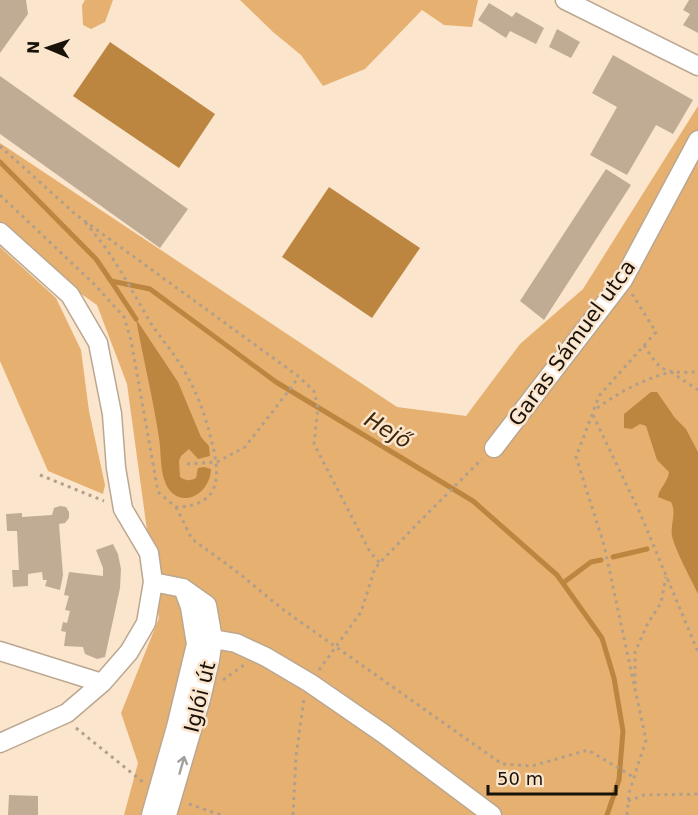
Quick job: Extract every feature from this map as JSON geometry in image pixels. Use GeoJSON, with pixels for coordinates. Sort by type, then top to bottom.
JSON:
{"type":"FeatureCollection","features":[{"type":"Feature","properties":{"kind":"street"},"geometry":{"type":"LineString","coordinates":[[565,0],[698,66]]}},
{"type":"Feature","properties":{"kind":"street","name":"Garas Sámuel utca"},"geometry":{"type":"LineString","coordinates":[[494,448],[623,280],[698,140]]}},
{"type":"Feature","properties":{"kind":"street"},"geometry":{"type":"LineString","coordinates":[[0,231],[70,295],[98,343],[112,414],[116,468],[123,509],[148,553],[153,582],[146,623],[129,652],[102,683],[67,713],[0,743]]}},
{"type":"Feature","properties":{"kind":"street","name":"Iglói út"},"geometry":{"type":"LineString","coordinates":[[153,582],[183,588],[207,605],[213,639],[201,699],[170,807]]}},
{"type":"Feature","properties":{"kind":"street","name":"Iglói út"},"geometry":{"type":"LineString","coordinates":[[151,815],[196,644],[190,607],[183,588]]}},
{"type":"Feature","properties":{"kind":"street"},"geometry":{"type":"LineString","coordinates":[[213,639],[236,643],[266,657],[310,683],[384,734],[492,815]]}},
{"type":"Feature","properties":{"kind":"street"},"geometry":{"type":"LineString","coordinates":[[0,651],[102,683]]}},
{"type":"Feature","properties":{"kind":"path"},"geometry":{"type":"LineString","coordinates":[[0,146],[85,222],[297,376],[314,391],[318,408],[314,444],[370,552],[380,563]]}},
{"type":"Feature","properties":{"kind":"path"},"geometry":{"type":"LineString","coordinates":[[0,195],[95,285],[124,317],[131,340],[158,492],[176,507],[192,539],[285,611],[502,764],[532,766],[588,750],[635,778]]}},
{"type":"Feature","properties":{"kind":"path"},"geometry":{"type":"LineString","coordinates":[[85,222],[112,257],[152,323],[183,368],[202,407],[217,462],[217,481],[210,495],[200,503],[190,507],[176,507]]}},
{"type":"Feature","properties":{"kind":"path"},"geometry":{"type":"LineString","coordinates":[[623,280],[656,332],[599,396],[576,457],[604,545],[646,740],[629,793],[627,815]]}},
{"type":"Feature","properties":{"kind":"path"},"geometry":{"type":"LineString","coordinates":[[644,345],[657,366],[671,372],[698,390]]}},
{"type":"Feature","properties":{"kind":"path"},"geometry":{"type":"LineString","coordinates":[[595,409],[634,384],[654,376],[671,372],[698,372]]}},
{"type":"Feature","properties":{"kind":"path"},"geometry":{"type":"LineString","coordinates":[[188,464],[217,462],[245,447],[291,388],[297,376]]}},
{"type":"Feature","properties":{"kind":"path"},"geometry":{"type":"LineString","coordinates":[[592,415],[640,513],[698,652]]}},
{"type":"Feature","properties":{"kind":"path"},"geometry":{"type":"LineString","coordinates":[[294,815],[296,756],[305,697],[310,683],[361,612],[375,568],[494,448]]}},
{"type":"Feature","properties":{"kind":"path"},"geometry":{"type":"LineString","coordinates":[[40,475],[123,509]]}},
{"type":"Feature","properties":{"kind":"path"},"geometry":{"type":"LineString","coordinates":[[634,689],[635,652],[648,623],[661,603],[666,576]]}},
{"type":"Feature","properties":{"kind":"path"},"geometry":{"type":"LineString","coordinates":[[215,686],[246,663],[266,657]]}},
{"type":"Feature","properties":{"kind":"path"},"geometry":{"type":"LineString","coordinates":[[67,713],[77,730],[147,785]]}},
{"type":"Feature","properties":{"kind":"path"},"geometry":{"type":"LineString","coordinates":[[628,801],[644,795],[698,794]]}},
{"type":"Feature","properties":{"kind":"path"},"geometry":{"type":"LineString","coordinates":[[170,807],[221,815]]}},
{"type":"Feature","properties":{"kind":"shaded area"},"geometry":{"type":"Polygon","coordinates":[[[85,0],[113,0],[105,22],[91,29],[83,25],[82,5],[85,0]]]}},
{"type":"Feature","properties":{"kind":"shaded area"},"geometry":{"type":"Polygon","coordinates":[[[240,0],[478,0],[472,27],[444,25],[422,10],[365,69],[323,86],[301,55],[240,0]]]}},
{"type":"Feature","properties":{"kind":"shaded area"},"geometry":{"type":"Polygon","coordinates":[[[110,42],[215,114],[179,168],[73,96],[110,42]]]}},
{"type":"Feature","properties":{"kind":"shaded area"},"geometry":{"type":"Polygon","coordinates":[[[698,106],[698,815],[124,815],[138,763],[121,713],[159,618],[127,384],[97,305],[0,237],[0,143],[397,407],[466,416],[520,344],[583,289],[698,106]]]}},
{"type":"Feature","properties":{"kind":"shaded area"},"geometry":{"type":"Polygon","coordinates":[[[329,187],[420,248],[372,318],[282,257],[329,187]]]}},
{"type":"Feature","properties":{"kind":"shaded area"},"geometry":{"type":"Polygon","coordinates":[[[0,247],[56,298],[81,350],[89,411],[105,485],[103,494],[48,471],[0,361],[0,247]]]}},
{"type":"Feature","properties":{"kind":"shaded area"},"geometry":{"type":"Polygon","coordinates":[[[136,319],[178,382],[201,437],[209,446],[210,456],[198,459],[189,449],[179,461],[180,477],[186,480],[196,478],[198,468],[211,469],[205,487],[191,497],[183,498],[175,495],[164,479],[157,423],[136,319]]]}},
{"type":"Feature","properties":{"kind":"shaded area"},"geometry":{"type":"Polygon","coordinates":[[[651,392],[657,392],[675,418],[686,429],[698,452],[698,594],[672,536],[671,502],[658,497],[669,472],[657,460],[646,426],[640,424],[632,429],[624,428],[624,414],[651,392]]]}},
{"type":"Feature","properties":{"kind":"building"},"geometry":{"type":"Polygon","coordinates":[[[0,0],[26,0],[28,14],[0,53],[0,0]]]}},
{"type":"Feature","properties":{"kind":"building"},"geometry":{"type":"Polygon","coordinates":[[[689,0],[698,0],[698,33],[683,25],[690,14],[683,10],[689,0]]]}},
{"type":"Feature","properties":{"kind":"building"},"geometry":{"type":"Polygon","coordinates":[[[489,3],[512,17],[516,12],[544,28],[536,44],[510,31],[506,38],[478,20],[489,3]]]}},
{"type":"Feature","properties":{"kind":"building"},"geometry":{"type":"Polygon","coordinates":[[[557,29],[580,42],[571,58],[549,47],[557,29]]]}},
{"type":"Feature","properties":{"kind":"building"},"geometry":{"type":"Polygon","coordinates":[[[613,55],[693,100],[673,134],[656,125],[627,175],[590,155],[617,107],[592,93],[613,55]]]}},
{"type":"Feature","properties":{"kind":"building"},"geometry":{"type":"Polygon","coordinates":[[[0,76],[188,209],[160,248],[0,134],[0,76]]]}},
{"type":"Feature","properties":{"kind":"building"},"geometry":{"type":"Polygon","coordinates":[[[606,169],[631,185],[544,320],[520,301],[606,169]]]}},
{"type":"Feature","properties":{"kind":"building"},"geometry":{"type":"Polygon","coordinates":[[[66,507],[69,518],[65,523],[59,524],[63,575],[60,590],[45,586],[47,580],[43,580],[42,572],[28,574],[28,586],[13,587],[12,570],[19,570],[17,531],[7,531],[6,514],[22,513],[22,517],[52,515],[54,508],[66,507]]]}},
{"type":"Feature","properties":{"kind":"building"},"geometry":{"type":"Polygon","coordinates":[[[113,544],[121,569],[120,588],[105,657],[97,659],[85,654],[83,647],[64,646],[66,632],[61,631],[63,622],[67,623],[70,611],[65,610],[69,596],[64,595],[69,572],[103,576],[103,568],[96,550],[113,544]]]}},
{"type":"Feature","properties":{"kind":"building"},"geometry":{"type":"Polygon","coordinates":[[[9,795],[38,796],[38,815],[8,815],[9,795]]]}},
{"type":"Feature","properties":{"kind":"waterway","name":"Hejő"},"geometry":{"type":"LineString","coordinates":[[0,162],[96,259],[111,281],[150,289],[276,382],[473,501],[557,575],[602,638],[614,678],[623,731],[619,780],[607,815]]}},
{"type":"Feature","properties":{"kind":"waterway"},"geometry":{"type":"LineString","coordinates":[[111,281],[136,319]]}},
{"type":"Feature","properties":{"kind":"waterway"},"geometry":{"type":"LineString","coordinates":[[613,557],[647,549]]}},
{"type":"Feature","properties":{"kind":"waterway"},"geometry":{"type":"LineString","coordinates":[[563,583],[591,562],[601,560]]}}]}
